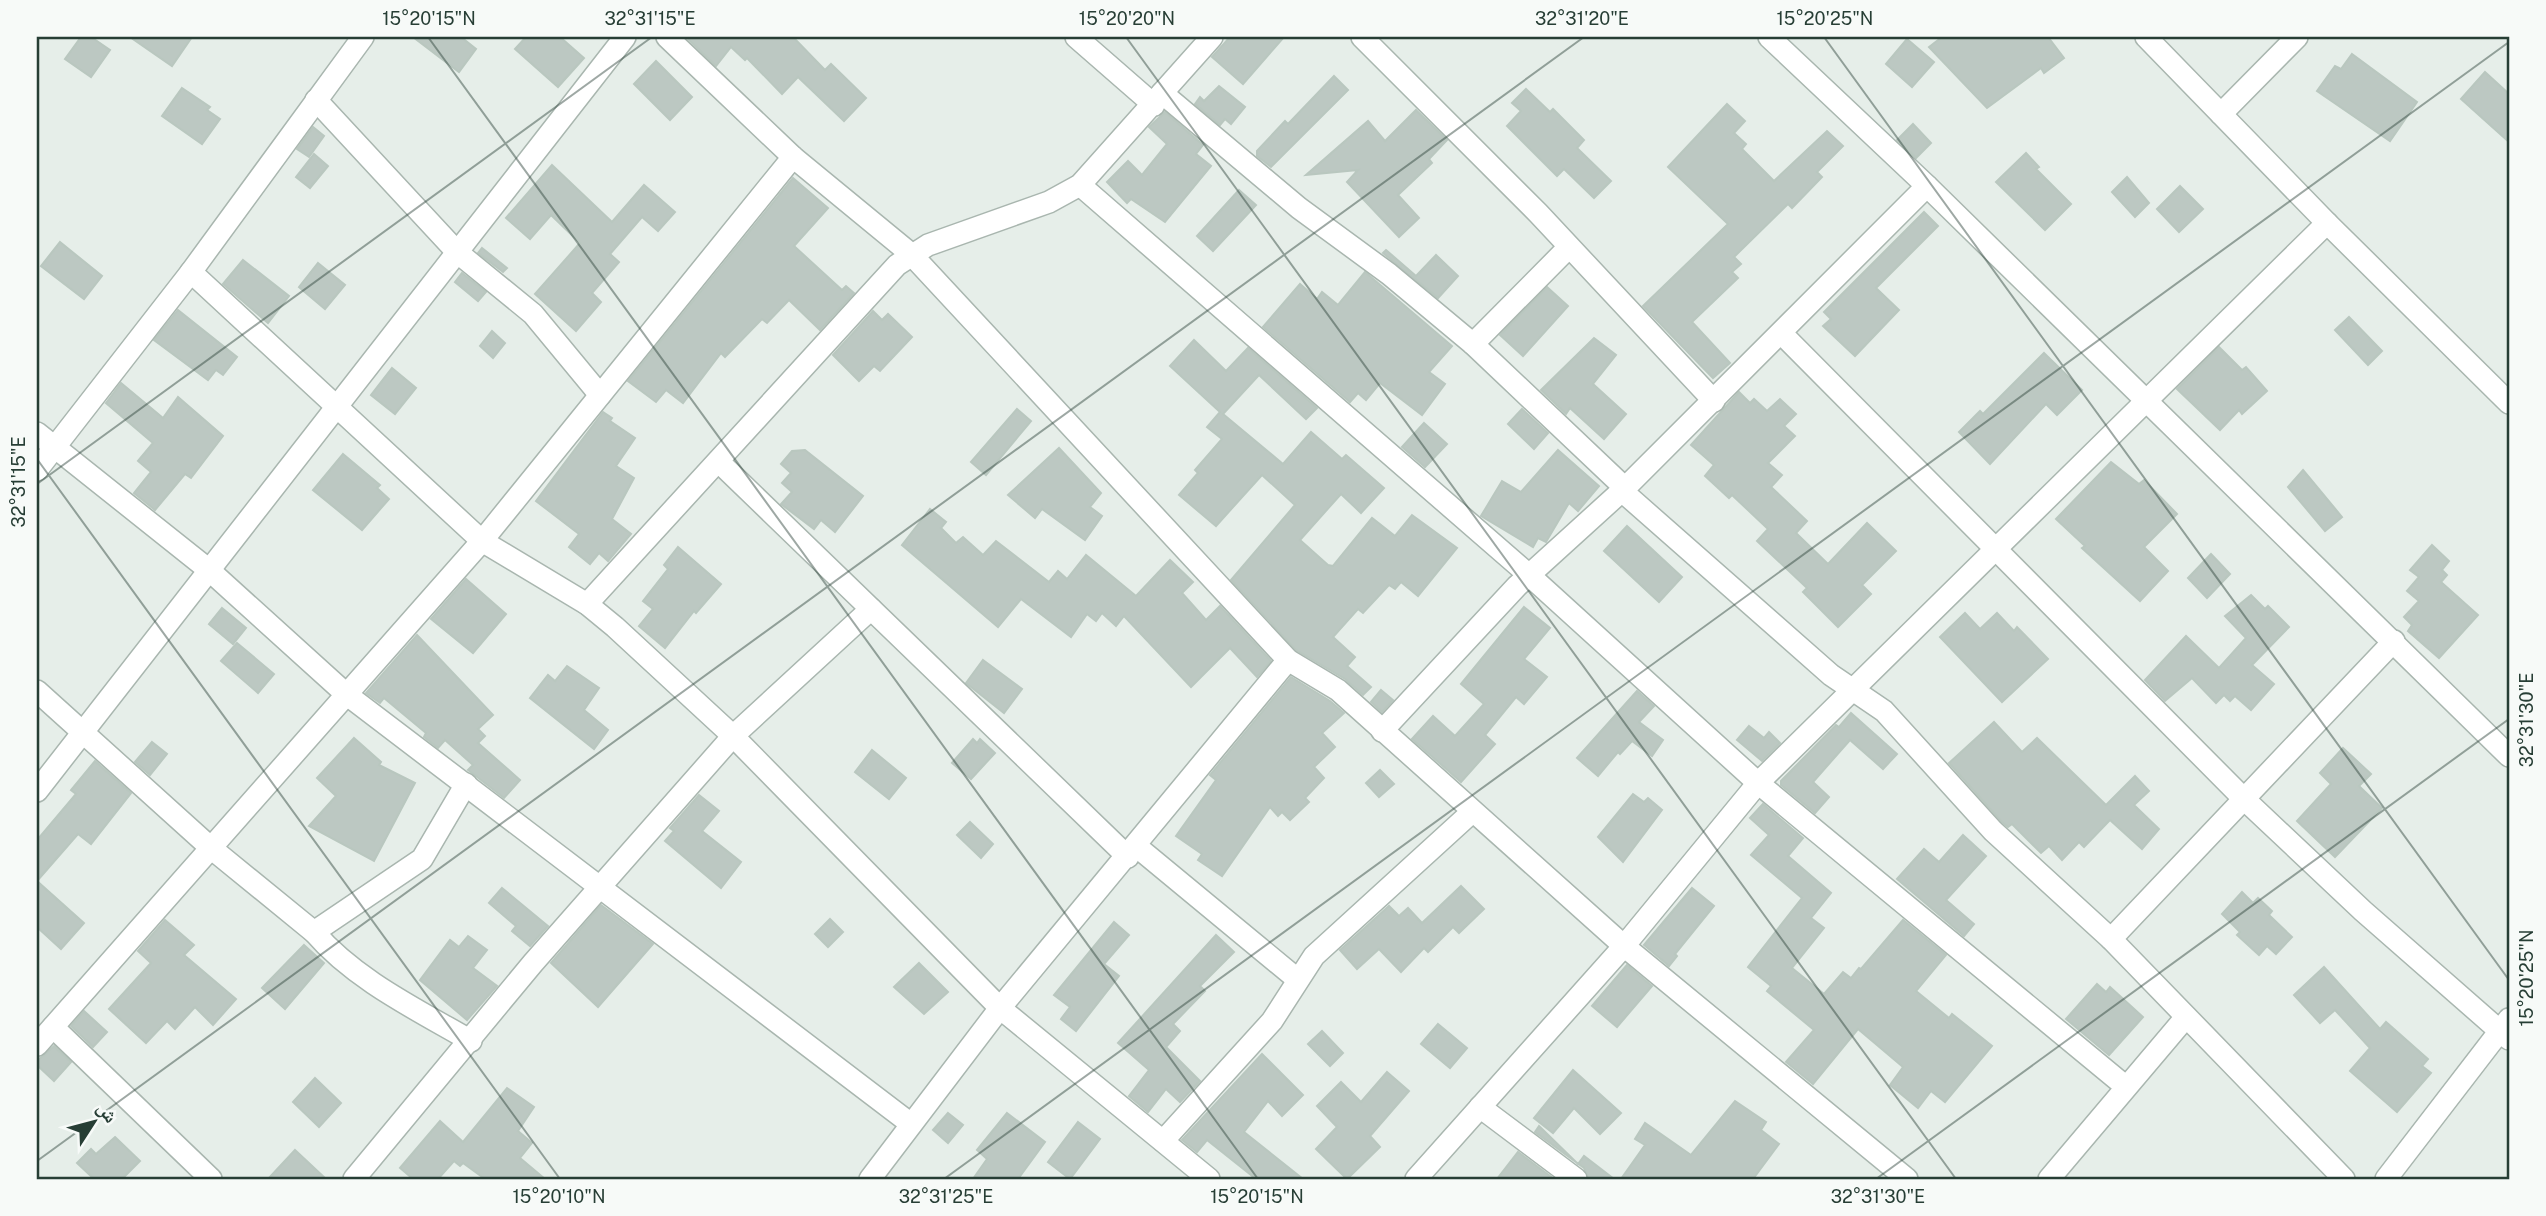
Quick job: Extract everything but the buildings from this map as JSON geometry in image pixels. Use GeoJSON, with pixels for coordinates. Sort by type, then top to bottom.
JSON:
{"type":"FeatureCollection","features":[{"type":"Feature","properties":{"kind":"street"},"geometry":{"type":"LineString","coordinates":[[37,470],[191,272],[363,37]]}},
{"type":"Feature","properties":{"kind":"street"},"geometry":{"type":"LineString","coordinates":[[37,791],[625,37]]}},
{"type":"Feature","properties":{"kind":"street"},"geometry":{"type":"LineString","coordinates":[[667,37],[793,157],[911,254],[1288,660],[1338,690],[1624,946],[1907,1179]]}},
{"type":"Feature","properties":{"kind":"street"},"geometry":{"type":"LineString","coordinates":[[1076,37],[1389,274],[1474,344],[1624,490],[1851,690],[1884,711],[1993,831],[2111,939],[2344,1179]]}},
{"type":"Feature","properties":{"kind":"street"},"geometry":{"type":"LineString","coordinates":[[587,604],[911,254],[949,237],[1049,202],[1080,185],[1212,37]]}},
{"type":"Feature","properties":{"kind":"street"},"geometry":{"type":"LineString","coordinates":[[1362,37],[1569,247],[1714,401]]}},
{"type":"Feature","properties":{"kind":"street"},"geometry":{"type":"LineString","coordinates":[[1769,37],[1927,186],[2509,756]]}},
{"type":"Feature","properties":{"kind":"street"},"geometry":{"type":"LineString","coordinates":[[2146,37],[2327,223],[2509,403]]}},
{"type":"Feature","properties":{"kind":"street"},"geometry":{"type":"LineString","coordinates":[[2221,114],[2297,37]]}},
{"type":"Feature","properties":{"kind":"street"},"geometry":{"type":"LineString","coordinates":[[316,100],[457,252],[534,314],[600,395]]}},
{"type":"Feature","properties":{"kind":"street"},"geometry":{"type":"LineString","coordinates":[[37,1045],[482,541],[793,157]]}},
{"type":"Feature","properties":{"kind":"street"},"geometry":{"type":"LineString","coordinates":[[1080,185],[1529,575],[1758,783],[2124,1086]]}},
{"type":"Feature","properties":{"kind":"street"},"geometry":{"type":"LineString","coordinates":[[1382,731],[1529,575],[1624,490],[1927,186]]}},
{"type":"Feature","properties":{"kind":"street"},"geometry":{"type":"LineString","coordinates":[[1416,1179],[1624,946],[1758,783],[2327,223]]}},
{"type":"Feature","properties":{"kind":"street"},"geometry":{"type":"LineString","coordinates":[[1474,344],[1569,247]]}},
{"type":"Feature","properties":{"kind":"street"},"geometry":{"type":"LineString","coordinates":[[191,272],[482,541],[587,604],[733,736],[1000,1008],[1209,1179]]}},
{"type":"Feature","properties":{"kind":"street"},"geometry":{"type":"LineString","coordinates":[[1782,334],[2243,798],[2363,911],[2506,1029],[2386,1179]]}},
{"type":"Feature","properties":{"kind":"street"},"geometry":{"type":"LineString","coordinates":[[37,433],[52,448],[209,570],[346,694],[911,1124]]}},
{"type":"Feature","properties":{"kind":"street"},"geometry":{"type":"LineString","coordinates":[[719,461],[870,609],[1132,852],[1297,979]]}},
{"type":"Feature","properties":{"kind":"street"},"geometry":{"type":"LineString","coordinates":[[354,1179],[601,886],[733,736],[870,609]]}},
{"type":"Feature","properties":{"kind":"street"},"geometry":{"type":"LineString","coordinates":[[2111,939],[2394,641]]}},
{"type":"Feature","properties":{"kind":"street"},"geometry":{"type":"LineString","coordinates":[[870,1179],[1000,1008],[1132,852],[1288,660]]}},
{"type":"Feature","properties":{"kind":"street"},"geometry":{"type":"LineString","coordinates":[[37,691],[211,848],[314,932],[328,949],[400,1000],[471,1041]]}},
{"type":"Feature","properties":{"kind":"street"},"geometry":{"type":"LineString","coordinates":[[314,932],[422,859],[466,784]]}},
{"type":"Feature","properties":{"kind":"street"},"geometry":{"type":"LineString","coordinates":[[1163,1141],[1272,1021],[1297,979],[1346,925],[1472,812]]}},
{"type":"Feature","properties":{"kind":"street"},"geometry":{"type":"LineString","coordinates":[[2049,1179],[2124,1086],[2186,1017]]}},
{"type":"Feature","properties":{"kind":"street"},"geometry":{"type":"LineString","coordinates":[[53,1027],[211,1179]]}},
{"type":"Feature","properties":{"kind":"street"},"geometry":{"type":"LineString","coordinates":[[1480,1107],[1576,1179]]}}]}
